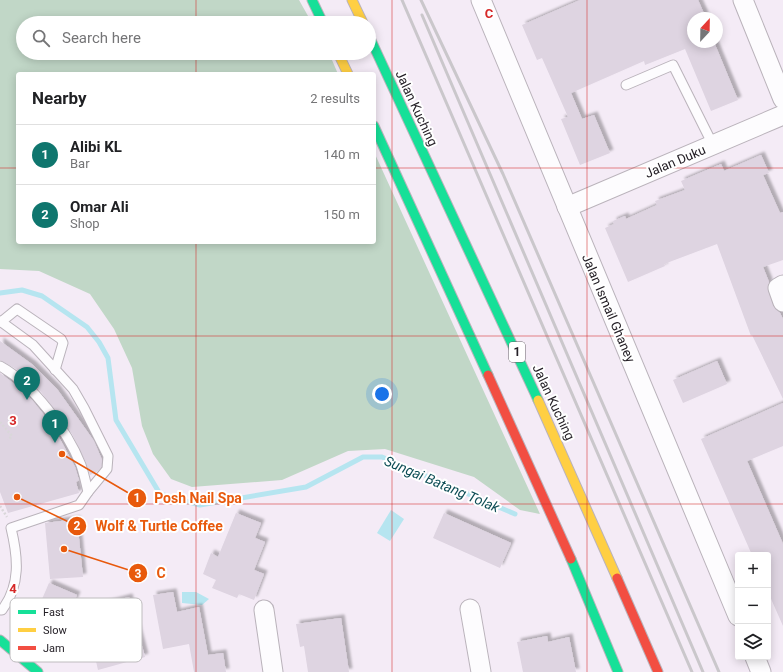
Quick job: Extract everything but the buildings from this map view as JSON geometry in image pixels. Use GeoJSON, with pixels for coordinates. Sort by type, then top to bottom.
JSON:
{"type":"FeatureCollection","features":[{"type":"Feature","properties":{"kind":"main road"},"geometry":{"type":"LineString","coordinates":[[312,0],[320,16]]}},
{"type":"Feature","properties":{"kind":"main road"},"geometry":{"type":"LineString","coordinates":[[352,0],[360,16]]}},
{"type":"Feature","properties":{"kind":"main road","name":"Jalan Kuching"},"geometry":{"type":"LineString","coordinates":[[376,51],[575,478],[658,672]]}},
{"type":"Feature","properties":{"kind":"main road"},"geometry":{"type":"LineString","coordinates":[[341,60],[347,72]]}},
{"type":"Feature","properties":{"kind":"main road"},"geometry":{"type":"LineString","coordinates":[[376,130],[563,540],[618,672]]}},
{"type":"Feature","properties":{"kind":"main road"},"geometry":{"type":"LineString","coordinates":[[0,640],[10,648]]}},
{"type":"Feature","properties":{"kind":"main road"},"geometry":{"type":"LineString","coordinates":[[26,662],[38,672]]}},
{"type":"Feature","properties":{"kind":"street","name":"Jalan Ismail Ghaney"},"geometry":{"type":"LineString","coordinates":[[480,0],[735,609]]}},
{"type":"Feature","properties":{"kind":"street"},"geometry":{"type":"LineString","coordinates":[[744,0],[783,100]]}},
{"type":"Feature","properties":{"kind":"street","name":"Jalan Duku"},"geometry":{"type":"LineString","coordinates":[[567,207],[783,115]]}},
{"type":"Feature","properties":{"kind":"street"},"geometry":{"type":"LineString","coordinates":[[783,285],[778,288],[783,302]]}},
{"type":"Feature","properties":{"kind":"street"},"geometry":{"type":"LineString","coordinates":[[470,608],[481,672]]}},
{"type":"Feature","properties":{"kind":"street"},"geometry":{"type":"LineString","coordinates":[[264,610],[274,672]]}},
{"type":"Feature","properties":{"kind":"street"},"geometry":{"type":"LineString","coordinates":[[756,660],[761,672]]}},
{"type":"Feature","properties":{"kind":"lane"},"geometry":{"type":"LineString","coordinates":[[626,85],[673,65],[713,145]]}},
{"type":"Feature","properties":{"kind":"lane"},"geometry":{"type":"LineString","coordinates":[[0,610],[2,610],[8,603],[14,585],[17,554],[11,528],[79,505],[107,469],[108,456],[73,389],[55,370],[33,345],[1,322],[17,309],[61,339],[63,343],[55,370]]}},
{"type":"Feature","properties":{"kind":"lane"},"geometry":{"type":"LineString","coordinates":[[0,366],[15,374],[49,411],[69,442],[81,466],[88,492]]}},
{"type":"Feature","properties":{"kind":"path"},"geometry":{"type":"LineString","coordinates":[[0,422],[12,436],[8,440]]}},
{"type":"Feature","properties":{"kind":"green space"},"geometry":{"type":"Polygon","coordinates":[[[0,0],[299,0],[308,16],[16,16],[16,60],[332,60],[337,72],[16,72],[16,244],[376,244],[376,156],[540,514],[520,510],[474,477],[385,449],[348,451],[282,480],[192,487],[171,479],[153,454],[142,426],[132,368],[114,329],[90,294],[39,271],[0,269],[0,0]]]}},
{"type":"Feature","properties":{"kind":"water"},"geometry":{"type":"Polygon","coordinates":[[[391,510],[404,519],[390,541],[377,533],[391,510]]]}},
{"type":"Feature","properties":{"kind":"water"},"geometry":{"type":"Polygon","coordinates":[[[182,592],[196,592],[209,599],[202,605],[182,603],[182,592]]]}},
{"type":"Feature","properties":{"kind":"waterway","name":"Sungai Batang Tolak"},"geometry":{"type":"LineString","coordinates":[[0,293],[22,290],[42,296],[87,327],[99,342],[108,358],[116,420],[160,494],[200,505],[306,487],[363,457],[382,457],[515,514]]}},
{"type":"Feature","properties":{"kind":"railway"},"geometry":{"type":"LineString","coordinates":[[402,0],[692,672]]}},
{"type":"Feature","properties":{"kind":"railway"},"geometry":{"type":"LineString","coordinates":[[421,0],[503,174],[719,672]]}},
{"type":"Feature","properties":{"kind":"railway"},"geometry":{"type":"LineString","coordinates":[[422,15],[703,672]]}},
{"type":"Feature","properties":{"kind":"traffic: fast"},"geometry":{"type":"LineString","coordinates":[[312,0],[320,16]]}},
{"type":"Feature","properties":{"kind":"traffic: fast"},"geometry":{"type":"LineString","coordinates":[[376,51],[538,400]]}},
{"type":"Feature","properties":{"kind":"traffic: fast"},"geometry":{"type":"LineString","coordinates":[[376,130],[488,375]]}},
{"type":"Feature","properties":{"kind":"traffic: fast"},"geometry":{"type":"LineString","coordinates":[[571,559],[618,672]]}},
{"type":"Feature","properties":{"kind":"traffic: fast"},"geometry":{"type":"LineString","coordinates":[[0,640],[10,648]]}},
{"type":"Feature","properties":{"kind":"traffic: fast"},"geometry":{"type":"LineString","coordinates":[[26,662],[38,672]]}},
{"type":"Feature","properties":{"kind":"traffic: slow"},"geometry":{"type":"LineString","coordinates":[[352,0],[360,16]]}},
{"type":"Feature","properties":{"kind":"traffic: slow"},"geometry":{"type":"LineString","coordinates":[[341,60],[347,72]]}},
{"type":"Feature","properties":{"kind":"traffic: slow"},"geometry":{"type":"LineString","coordinates":[[538,400],[617,578]]}},
{"type":"Feature","properties":{"kind":"traffic: jam"},"geometry":{"type":"LineString","coordinates":[[488,375],[571,559]]}},
{"type":"Feature","properties":{"kind":"traffic: jam"},"geometry":{"type":"LineString","coordinates":[[617,578],[658,672]]}},
{"type":"Feature","properties":{"kind":"place","name":"Omar Ali"},"geometry":{"type":"Point","coordinates":[27,400]}},
{"type":"Feature","properties":{"kind":"place","name":"Alibi KL"},"geometry":{"type":"Point","coordinates":[55,443]}},
{"type":"Feature","properties":{"kind":"place","name":"Posh Nail Spa"},"geometry":{"type":"Point","coordinates":[62,454]}},
{"type":"Feature","properties":{"kind":"place","name":"Wolf & Turtle Coffee"},"geometry":{"type":"Point","coordinates":[17,497]}},
{"type":"Feature","properties":{"kind":"place","name":"C"},"geometry":{"type":"Point","coordinates":[64,549]}}]}
